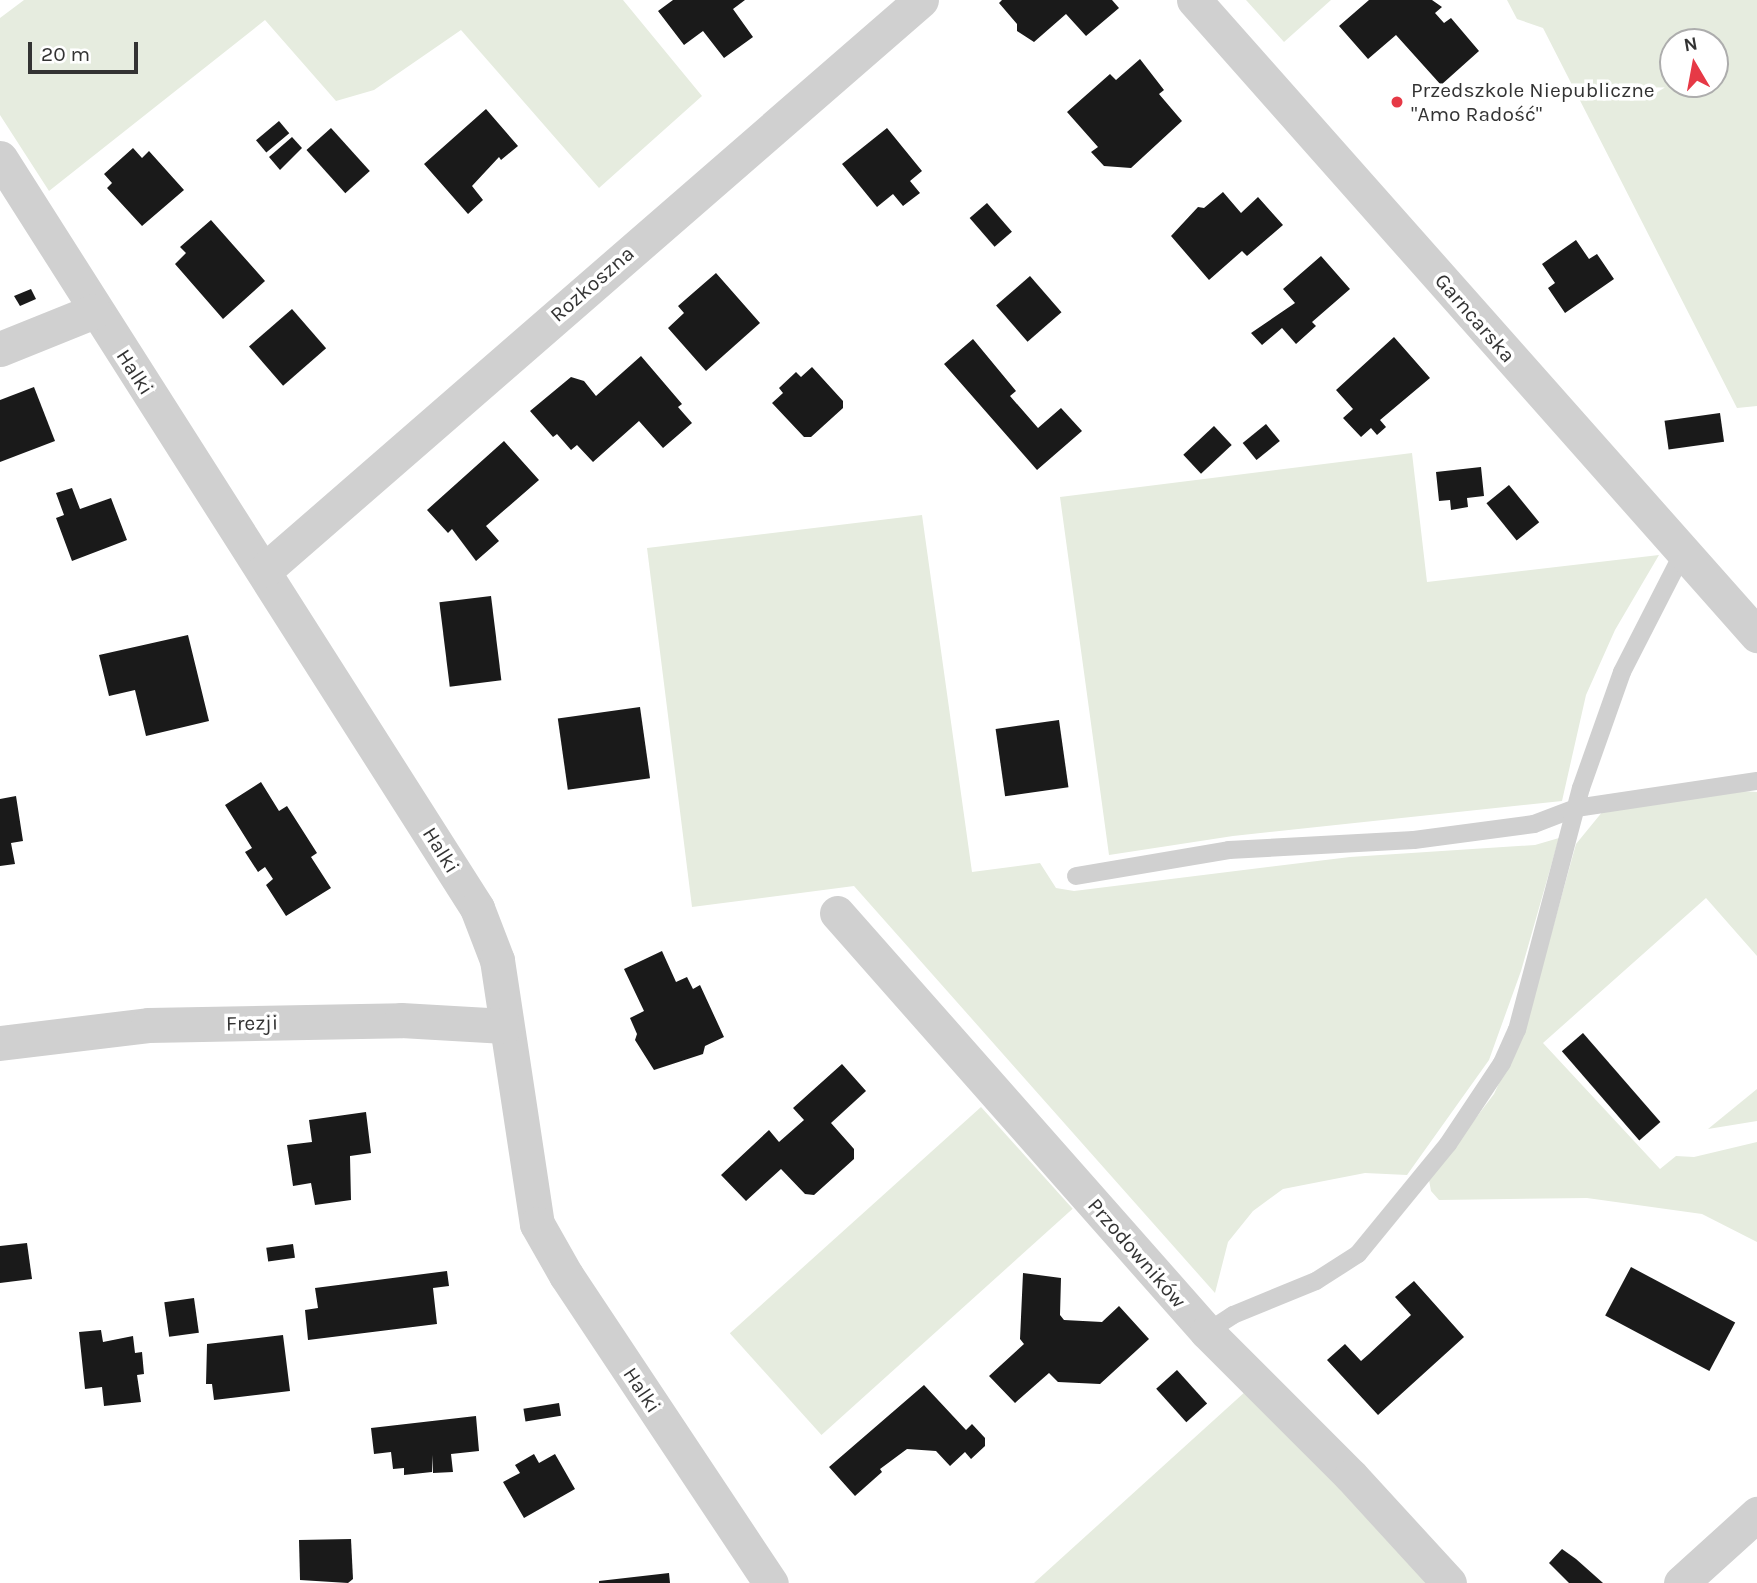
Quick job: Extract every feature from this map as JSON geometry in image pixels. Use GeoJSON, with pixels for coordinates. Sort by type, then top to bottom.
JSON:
{"type":"FeatureCollection","features":[{"type":"Feature","properties":{"kind":"street","name":"Rozkoszna"},"geometry":{"type":"LineString","coordinates":[[265,570],[921,0]]}},
{"type":"Feature","properties":{"kind":"street","name":"Garncarska"},"geometry":{"type":"LineString","coordinates":[[1194,0],[1757,635]]}},
{"type":"Feature","properties":{"kind":"street","name":"Halki"},"geometry":{"type":"LineString","coordinates":[[0,158],[94,312],[265,570],[477,908],[497,960],[537,1224],[566,1275],[771,1583]]}},
{"type":"Feature","properties":{"kind":"street"},"geometry":{"type":"LineString","coordinates":[[0,349],[94,312]]}},
{"type":"Feature","properties":{"kind":"street","name":"Przodowników"},"geometry":{"type":"LineString","coordinates":[[837,913],[1208,1332],[1351,1476],[1449,1583]]}},
{"type":"Feature","properties":{"kind":"street","name":"Frezji"},"geometry":{"type":"LineString","coordinates":[[0,1042],[148,1025],[401,1020],[505,1026]]}},
{"type":"Feature","properties":{"kind":"street"},"geometry":{"type":"LineString","coordinates":[[1681,1583],[1757,1514]]}},
{"type":"Feature","properties":{"kind":"lane"},"geometry":{"type":"LineString","coordinates":[[1208,1332],[1233,1315],[1316,1281],[1359,1254],[1448,1144],[1502,1063],[1517,1030],[1577,808],[1622,672],[1683,553]]}},
{"type":"Feature","properties":{"kind":"lane"},"geometry":{"type":"LineString","coordinates":[[1076,876],[1228,850],[1414,840],[1534,824],[1577,808],[1757,781]]}},
{"type":"Feature","properties":{"kind":"shaded area"},"geometry":{"type":"Polygon","coordinates":[[[24,0],[623,0],[702,96],[599,188],[461,30],[374,90],[336,101],[265,20],[49,191],[0,115],[0,18],[24,0]]]}},
{"type":"Feature","properties":{"kind":"shaded area"},"geometry":{"type":"Polygon","coordinates":[[[1246,0],[1331,0],[1284,42],[1246,0]]]}},
{"type":"Feature","properties":{"kind":"shaded area"},"geometry":{"type":"Polygon","coordinates":[[[1507,0],[1757,0],[1757,406],[1737,408],[1543,28],[1517,19],[1507,0]]]}},
{"type":"Feature","properties":{"kind":"shaded area"},"geometry":{"type":"Polygon","coordinates":[[[1412,453],[1427,582],[1659,555],[1615,630],[1586,695],[1562,801],[1233,836],[1109,855],[1060,497],[1412,453]]]}},
{"type":"Feature","properties":{"kind":"shaded area"},"geometry":{"type":"Polygon","coordinates":[[[922,515],[972,872],[1040,863],[1056,888],[1074,891],[1350,857],[1535,845],[1559,838],[1521,971],[1489,1060],[1407,1175],[1365,1173],[1283,1189],[1253,1211],[1228,1242],[1215,1293],[854,886],[692,907],[647,548],[922,515]]]}},
{"type":"Feature","properties":{"kind":"shaded area"},"geometry":{"type":"Polygon","coordinates":[[[1727,790],[1757,792],[1757,956],[1706,898],[1543,1043],[1660,1169],[1676,1156],[1694,1157],[1757,1142],[1757,1242],[1702,1214],[1587,1198],[1439,1200],[1431,1191],[1429,1180],[1494,1094],[1526,1025],[1576,844],[1603,811],[1727,790]]]}},
{"type":"Feature","properties":{"kind":"shaded area"},"geometry":{"type":"Polygon","coordinates":[[[1757,1089],[1757,1121],[1708,1129],[1757,1089]]]}},
{"type":"Feature","properties":{"kind":"shaded area"},"geometry":{"type":"Polygon","coordinates":[[[981,1107],[1073,1209],[821,1435],[730,1333],[981,1107]]]}},
{"type":"Feature","properties":{"kind":"shaded area"},"geometry":{"type":"Polygon","coordinates":[[[1246,1391],[1431,1583],[1034,1583],[1246,1391]]]}},
{"type":"Feature","properties":{"kind":"building"},"geometry":{"type":"Polygon","coordinates":[[[673,0],[745,0],[733,9],[753,37],[724,58],[703,31],[684,45],[658,11],[673,0]]]}},
{"type":"Feature","properties":{"kind":"building"},"geometry":{"type":"Polygon","coordinates":[[[1002,0],[1112,0],[1119,8],[1086,36],[1066,14],[1034,42],[1017,31],[1017,24],[999,3],[1002,0]]]}},
{"type":"Feature","properties":{"kind":"building"},"geometry":{"type":"Polygon","coordinates":[[[1369,0],[1432,0],[1442,7],[1435,13],[1444,23],[1451,18],[1479,51],[1441,85],[1396,35],[1368,59],[1339,26],[1369,0]]]}},
{"type":"Feature","properties":{"kind":"building"},"geometry":{"type":"Polygon","coordinates":[[[1140,59],[1164,90],[1159,94],[1182,121],[1131,168],[1104,166],[1091,152],[1098,147],[1067,112],[1110,74],[1116,80],[1140,59]]]}},
{"type":"Feature","properties":{"kind":"building"},"geometry":{"type":"Polygon","coordinates":[[[486,109],[518,146],[501,160],[499,157],[472,186],[483,200],[468,214],[424,164],[486,109]]]}},
{"type":"Feature","properties":{"kind":"building"},"geometry":{"type":"Polygon","coordinates":[[[279,121],[289,133],[266,153],[256,140],[279,121]]]}},
{"type":"Feature","properties":{"kind":"building"},"geometry":{"type":"Polygon","coordinates":[[[331,128],[370,171],[345,193],[306,150],[331,128]]]}},
{"type":"Feature","properties":{"kind":"building"},"geometry":{"type":"Polygon","coordinates":[[[887,128],[922,171],[910,181],[920,193],[903,206],[893,194],[877,207],[842,164],[887,128]]]}},
{"type":"Feature","properties":{"kind":"building"},"geometry":{"type":"Polygon","coordinates":[[[292,137],[302,148],[280,170],[269,157],[292,137]]]}},
{"type":"Feature","properties":{"kind":"building"},"geometry":{"type":"Polygon","coordinates":[[[133,148],[142,158],[149,151],[184,190],[142,226],[107,188],[112,183],[104,174],[133,148]]]}},
{"type":"Feature","properties":{"kind":"building"},"geometry":{"type":"Polygon","coordinates":[[[1223,192],[1241,213],[1258,197],[1283,225],[1247,256],[1242,251],[1209,280],[1171,236],[1198,207],[1204,208],[1223,192]]]}},
{"type":"Feature","properties":{"kind":"building"},"geometry":{"type":"Polygon","coordinates":[[[987,203],[1012,232],[995,247],[970,218],[987,203]]]}},
{"type":"Feature","properties":{"kind":"building"},"geometry":{"type":"Polygon","coordinates":[[[211,220],[265,281],[223,319],[175,264],[186,253],[180,247],[211,220]]]}},
{"type":"Feature","properties":{"kind":"building"},"geometry":{"type":"Polygon","coordinates":[[[1576,240],[1589,259],[1597,254],[1614,279],[1565,313],[1548,288],[1555,283],[1542,264],[1576,240]]]}},
{"type":"Feature","properties":{"kind":"building"},"geometry":{"type":"Polygon","coordinates":[[[1321,256],[1350,289],[1312,322],[1316,326],[1296,344],[1282,328],[1262,345],[1251,333],[1295,303],[1283,289],[1321,256]]]}},
{"type":"Feature","properties":{"kind":"building"},"geometry":{"type":"Polygon","coordinates":[[[716,273],[760,323],[706,371],[668,328],[684,313],[678,306],[716,273]]]}},
{"type":"Feature","properties":{"kind":"building"},"geometry":{"type":"Polygon","coordinates":[[[1030,276],[1061,312],[1028,342],[996,306],[1030,276]]]}},
{"type":"Feature","properties":{"kind":"building"},"geometry":{"type":"Polygon","coordinates":[[[31,289],[36,299],[20,306],[14,296],[31,289]]]}},
{"type":"Feature","properties":{"kind":"building"},"geometry":{"type":"Polygon","coordinates":[[[292,309],[326,348],[283,386],[249,346],[292,309]]]}},
{"type":"Feature","properties":{"kind":"building"},"geometry":{"type":"Polygon","coordinates":[[[1394,337],[1430,378],[1380,420],[1386,427],[1377,435],[1371,428],[1361,437],[1343,418],[1353,409],[1336,390],[1394,337]]]}},
{"type":"Feature","properties":{"kind":"building"},"geometry":{"type":"Polygon","coordinates":[[[973,339],[1016,391],[1010,396],[1038,428],[1061,408],[1082,431],[1037,470],[944,364],[973,339]]]}},
{"type":"Feature","properties":{"kind":"building"},"geometry":{"type":"Polygon","coordinates":[[[641,356],[682,404],[678,407],[692,423],[663,448],[639,421],[593,462],[577,445],[571,450],[557,434],[553,437],[530,411],[571,377],[584,381],[596,396],[641,356]]]}},
{"type":"Feature","properties":{"kind":"building"},"geometry":{"type":"Polygon","coordinates":[[[812,367],[843,401],[843,408],[811,437],[804,437],[772,403],[783,393],[779,388],[796,372],[801,377],[812,367]]]}},
{"type":"Feature","properties":{"kind":"building"},"geometry":{"type":"Polygon","coordinates":[[[34,387],[55,441],[0,462],[0,400],[34,387]]]}},
{"type":"Feature","properties":{"kind":"building"},"geometry":{"type":"Polygon","coordinates":[[[1720,413],[1724,442],[1669,450],[1665,421],[1720,413]]]}},
{"type":"Feature","properties":{"kind":"building"},"geometry":{"type":"Polygon","coordinates":[[[1266,424],[1280,441],[1257,460],[1243,443],[1266,424]]]}},
{"type":"Feature","properties":{"kind":"building"},"geometry":{"type":"Polygon","coordinates":[[[1214,426],[1232,445],[1201,474],[1183,455],[1214,426]]]}},
{"type":"Feature","properties":{"kind":"building"},"geometry":{"type":"Polygon","coordinates":[[[504,441],[539,480],[486,526],[499,541],[476,561],[452,529],[448,533],[427,510],[504,441]]]}},
{"type":"Feature","properties":{"kind":"building"},"geometry":{"type":"Polygon","coordinates":[[[1481,467],[1484,496],[1467,498],[1468,507],[1451,510],[1450,500],[1439,501],[1436,472],[1481,467]]]}},
{"type":"Feature","properties":{"kind":"building"},"geometry":{"type":"Polygon","coordinates":[[[1509,485],[1539,522],[1517,541],[1486,503],[1509,485]]]}},
{"type":"Feature","properties":{"kind":"building"},"geometry":{"type":"Polygon","coordinates":[[[72,488],[80,509],[111,498],[127,540],[72,561],[56,518],[64,515],[56,493],[72,488]]]}},
{"type":"Feature","properties":{"kind":"building"},"geometry":{"type":"Polygon","coordinates":[[[491,596],[501,680],[450,687],[439,602],[491,596]]]}},
{"type":"Feature","properties":{"kind":"building"},"geometry":{"type":"Polygon","coordinates":[[[188,635],[209,721],[146,736],[135,690],[109,696],[99,655],[188,635]]]}},
{"type":"Feature","properties":{"kind":"building"},"geometry":{"type":"Polygon","coordinates":[[[640,707],[650,778],[568,790],[558,719],[640,707]]]}},
{"type":"Feature","properties":{"kind":"building"},"geometry":{"type":"Polygon","coordinates":[[[1059,720],[1068,787],[1005,796],[996,729],[1059,720]]]}},
{"type":"Feature","properties":{"kind":"building"},"geometry":{"type":"Polygon","coordinates":[[[261,782],[279,811],[287,806],[317,853],[311,857],[331,888],[286,916],[266,885],[273,879],[265,867],[258,872],[245,852],[252,848],[225,805],[261,782]]]}},
{"type":"Feature","properties":{"kind":"building"},"geometry":{"type":"Polygon","coordinates":[[[16,796],[23,841],[11,843],[15,864],[0,866],[0,799],[16,796]]]}},
{"type":"Feature","properties":{"kind":"building"},"geometry":{"type":"Polygon","coordinates":[[[662,951],[676,982],[687,977],[693,989],[700,985],[724,1037],[705,1046],[703,1054],[654,1070],[635,1040],[637,1034],[630,1018],[644,1011],[624,969],[662,951]]]}},
{"type":"Feature","properties":{"kind":"building"},"geometry":{"type":"Polygon","coordinates":[[[1583,1033],[1660,1122],[1639,1140],[1562,1051],[1583,1033]]]}},
{"type":"Feature","properties":{"kind":"building"},"geometry":{"type":"Polygon","coordinates":[[[842,1064],[866,1091],[831,1123],[854,1149],[854,1159],[814,1195],[805,1194],[781,1169],[746,1201],[721,1175],[769,1130],[779,1142],[804,1120],[793,1108],[842,1064]]]}},
{"type":"Feature","properties":{"kind":"building"},"geometry":{"type":"Polygon","coordinates":[[[366,1112],[371,1153],[350,1156],[351,1200],[315,1205],[311,1183],[293,1186],[287,1145],[312,1142],[309,1120],[366,1112]]]}},
{"type":"Feature","properties":{"kind":"building"},"geometry":{"type":"Polygon","coordinates":[[[27,1243],[32,1279],[0,1283],[0,1246],[27,1243]]]}},
{"type":"Feature","properties":{"kind":"building"},"geometry":{"type":"Polygon","coordinates":[[[293,1244],[295,1258],[268,1262],[266,1248],[293,1244]]]}},
{"type":"Feature","properties":{"kind":"building"},"geometry":{"type":"Polygon","coordinates":[[[1631,1267],[1735,1322],[1709,1371],[1605,1316],[1631,1267]]]}},
{"type":"Feature","properties":{"kind":"building"},"geometry":{"type":"Polygon","coordinates":[[[447,1271],[449,1286],[433,1288],[437,1324],[308,1340],[305,1310],[318,1308],[315,1288],[447,1271]]]}},
{"type":"Feature","properties":{"kind":"building"},"geometry":{"type":"Polygon","coordinates":[[[1023,1273],[1061,1278],[1060,1315],[1064,1320],[1102,1322],[1119,1306],[1149,1339],[1100,1384],[1058,1382],[1049,1373],[1015,1403],[989,1376],[1024,1344],[1020,1339],[1023,1273]]]}},
{"type":"Feature","properties":{"kind":"building"},"geometry":{"type":"Polygon","coordinates":[[[1414,1281],[1464,1337],[1378,1415],[1327,1360],[1345,1344],[1361,1361],[1369,1354],[1411,1315],[1395,1297],[1414,1281]]]}},
{"type":"Feature","properties":{"kind":"building"},"geometry":{"type":"Polygon","coordinates":[[[194,1298],[199,1333],[169,1337],[164,1302],[194,1298]]]}},
{"type":"Feature","properties":{"kind":"building"},"geometry":{"type":"Polygon","coordinates":[[[101,1330],[103,1342],[133,1336],[135,1353],[142,1352],[144,1374],[137,1375],[141,1402],[104,1406],[102,1387],[85,1389],[79,1332],[101,1330]]]}},
{"type":"Feature","properties":{"kind":"building"},"geometry":{"type":"Polygon","coordinates":[[[283,1335],[290,1391],[214,1400],[212,1384],[206,1384],[207,1344],[283,1335]]]}},
{"type":"Feature","properties":{"kind":"building"},"geometry":{"type":"Polygon","coordinates":[[[1177,1370],[1207,1403],[1186,1422],[1156,1389],[1177,1370]]]}},
{"type":"Feature","properties":{"kind":"building"},"geometry":{"type":"Polygon","coordinates":[[[924,1385],[966,1430],[972,1424],[985,1438],[985,1446],[971,1459],[965,1452],[950,1466],[936,1451],[907,1449],[880,1469],[882,1472],[855,1496],[829,1467],[924,1385]]]}},
{"type":"Feature","properties":{"kind":"building"},"geometry":{"type":"Polygon","coordinates":[[[559,1403],[561,1416],[525,1421],[523,1409],[559,1403]]]}},
{"type":"Feature","properties":{"kind":"building"},"geometry":{"type":"Polygon","coordinates":[[[476,1416],[479,1451],[451,1454],[453,1472],[433,1473],[432,1455],[432,1472],[404,1475],[404,1468],[393,1469],[391,1452],[374,1454],[371,1428],[476,1416]]]}},
{"type":"Feature","properties":{"kind":"building"},"geometry":{"type":"Polygon","coordinates":[[[534,1454],[539,1463],[555,1454],[575,1489],[524,1518],[503,1482],[520,1473],[515,1465],[534,1454]]]}},
{"type":"Feature","properties":{"kind":"building"},"geometry":{"type":"Polygon","coordinates":[[[351,1539],[353,1579],[348,1583],[300,1580],[299,1540],[351,1539]]]}},
{"type":"Feature","properties":{"kind":"building"},"geometry":{"type":"Polygon","coordinates":[[[1562,1549],[1603,1583],[1569,1583],[1549,1563],[1562,1549]]]}},
{"type":"Feature","properties":{"kind":"building"},"geometry":{"type":"Polygon","coordinates":[[[669,1573],[670,1583],[599,1583],[599,1581],[669,1573]]]}},
{"type":"Feature","properties":{"kind":"place","name":"Przedszkole Niepubliczne \"Amo Radość\""},"geometry":{"type":"Point","coordinates":[1397,102]}}]}
